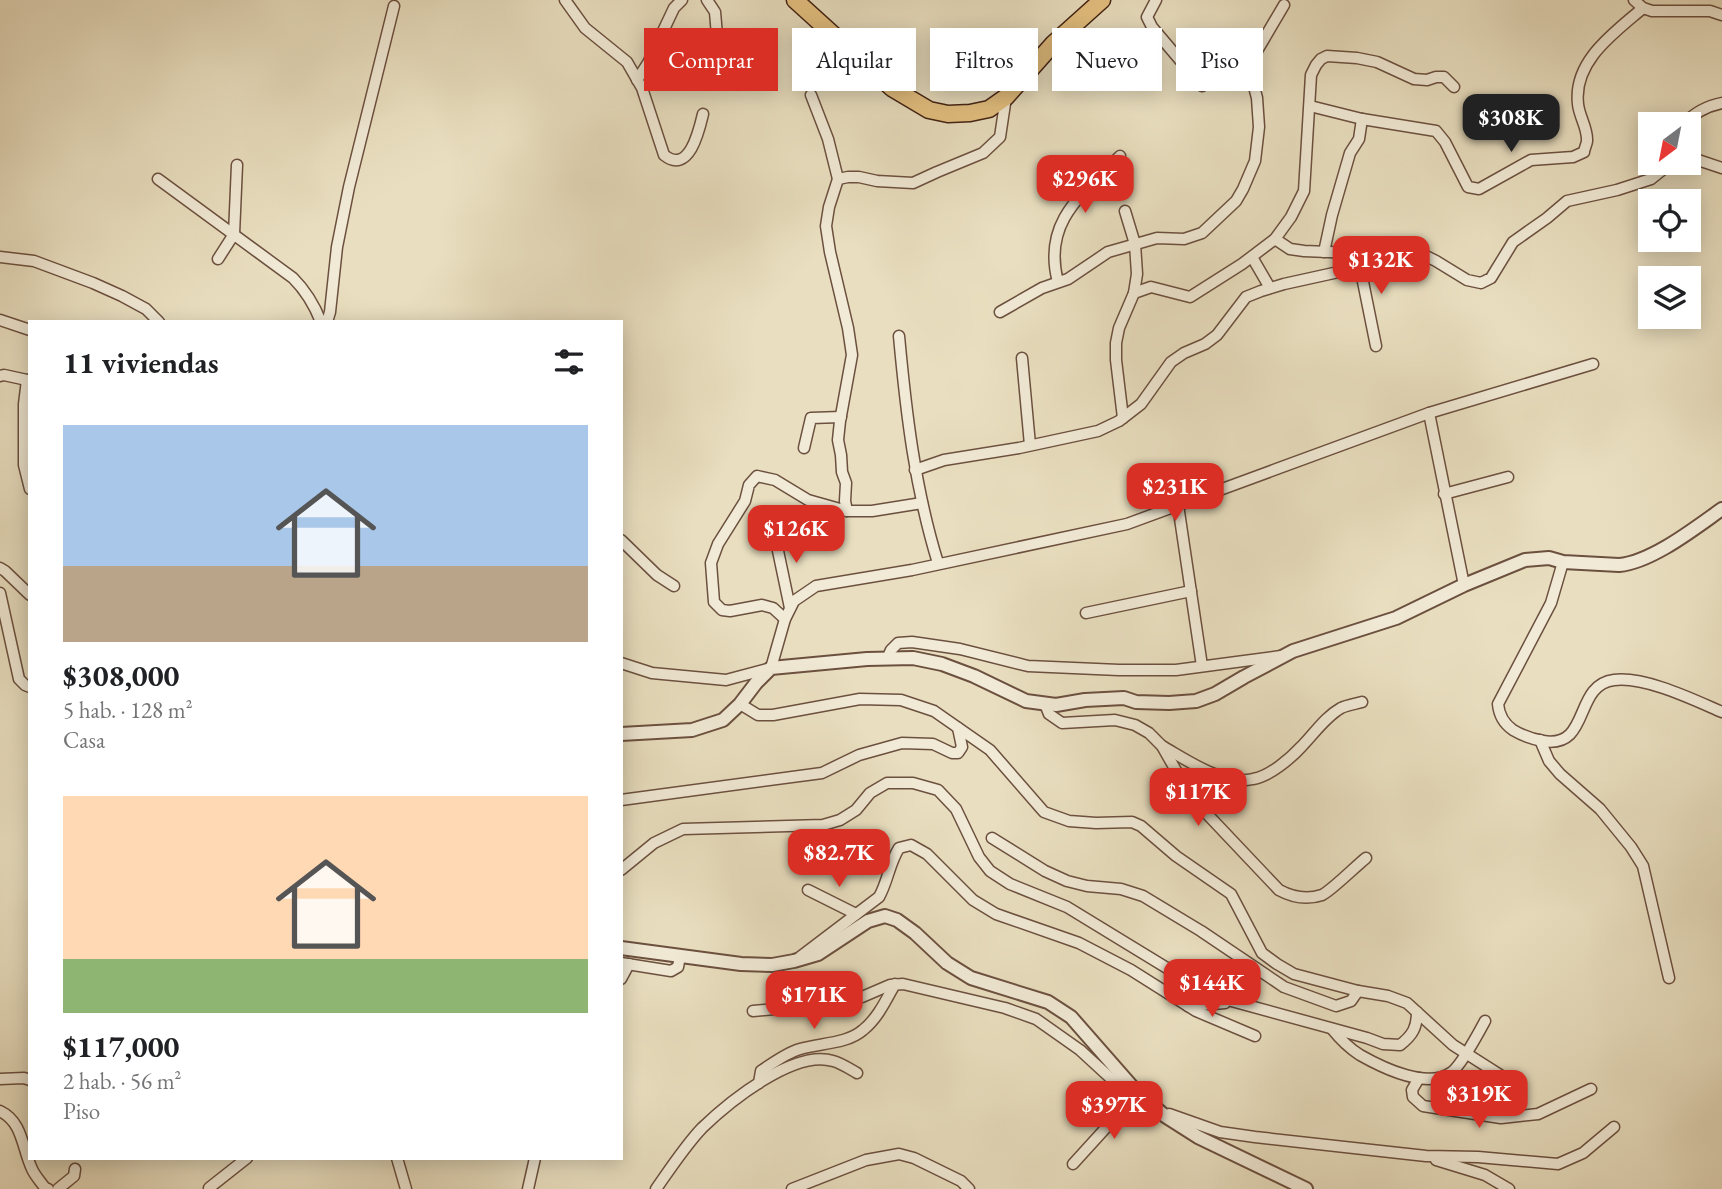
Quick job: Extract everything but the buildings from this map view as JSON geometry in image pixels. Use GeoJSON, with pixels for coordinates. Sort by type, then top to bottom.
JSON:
{"type":"FeatureCollection","features":[{"type":"Feature","properties":{"kind":"main road"},"geometry":{"type":"LineString","coordinates":[[795,0],[892,88],[929,110],[948,114],[970,113],[989,108],[1006,97],[1053,44],[1102,0]]}},
{"type":"Feature","properties":{"kind":"street"},"geometry":{"type":"LineString","coordinates":[[565,0],[585,28],[627,62],[642,88],[663,155],[671,160],[680,160],[688,152],[697,137],[703,114]]}},
{"type":"Feature","properties":{"kind":"street"},"geometry":{"type":"LineString","coordinates":[[637,80],[674,8],[682,0]]}},
{"type":"Feature","properties":{"kind":"street"},"geometry":{"type":"LineString","coordinates":[[707,0],[715,12],[716,28]]}},
{"type":"Feature","properties":{"kind":"street"},"geometry":{"type":"LineString","coordinates":[[1156,0],[1147,17],[1176,55]]}},
{"type":"Feature","properties":{"kind":"street"},"geometry":{"type":"LineString","coordinates":[[1634,0],[1643,8],[1652,11],[1710,11],[1722,15]]}},
{"type":"Feature","properties":{"kind":"street"},"geometry":{"type":"LineString","coordinates":[[1000,312],[1042,288],[1068,279],[1108,252],[1157,238],[1184,239],[1202,233],[1236,201],[1255,161],[1259,127],[1257,98],[1250,71],[1251,61],[1284,5]]}},
{"type":"Feature","properties":{"kind":"street"},"geometry":{"type":"LineString","coordinates":[[328,320],[337,247],[349,187],[394,6]]}},
{"type":"Feature","properties":{"kind":"street"},"geometry":{"type":"LineString","coordinates":[[1310,106],[1362,119],[1436,131],[1445,142],[1468,187],[1479,189],[1531,160],[1573,157],[1584,152],[1587,142],[1577,104],[1578,87],[1584,69],[1587,62],[1615,32],[1643,8]]}},
{"type":"Feature","properties":{"kind":"street"},"geometry":{"type":"LineString","coordinates":[[1134,293],[1151,287],[1190,297],[1275,239],[1291,217],[1304,191],[1311,75],[1321,59],[1327,56],[1377,62],[1414,79],[1444,77],[1454,87]]}},
{"type":"Feature","properties":{"kind":"street"},"geometry":{"type":"LineString","coordinates":[[811,95],[828,139],[838,180],[826,226],[852,355],[838,440],[846,483],[847,512]]}},
{"type":"Feature","properties":{"kind":"street"},"geometry":{"type":"LineString","coordinates":[[838,180],[848,177],[914,183],[983,153],[1000,137],[1006,97]]}},
{"type":"Feature","properties":{"kind":"street"},"geometry":{"type":"LineString","coordinates":[[1700,112],[1722,103]]}},
{"type":"Feature","properties":{"kind":"street"},"geometry":{"type":"LineString","coordinates":[[1324,252],[1350,153],[1359,139],[1362,119]]}},
{"type":"Feature","properties":{"kind":"street"},"geometry":{"type":"LineString","coordinates":[[1058,282],[1054,265],[1058,230],[1077,199],[1120,156]]}},
{"type":"Feature","properties":{"kind":"street"},"geometry":{"type":"LineString","coordinates":[[1701,161],[1722,168]]}},
{"type":"Feature","properties":{"kind":"street"},"geometry":{"type":"LineString","coordinates":[[218,259],[234,234],[237,164]]}},
{"type":"Feature","properties":{"kind":"street"},"geometry":{"type":"LineString","coordinates":[[1275,239],[1290,249],[1426,256],[1467,280],[1481,283],[1491,278],[1513,242],[1567,201],[1617,190],[1656,175]]}},
{"type":"Feature","properties":{"kind":"street"},"geometry":{"type":"LineString","coordinates":[[158,179],[298,283],[313,302],[320,320]]}},
{"type":"Feature","properties":{"kind":"street"},"geometry":{"type":"LineString","coordinates":[[1123,418],[1116,343],[1119,328],[1134,293],[1137,274],[1135,244],[1125,211]]}},
{"type":"Feature","properties":{"kind":"street"},"geometry":{"type":"LineString","coordinates":[[915,470],[944,460],[1098,431],[1123,418],[1141,404],[1171,362],[1217,335],[1246,297],[1270,288],[1353,268],[1357,253]]}},
{"type":"Feature","properties":{"kind":"street"},"geometry":{"type":"LineString","coordinates":[[1357,253],[1376,346]]}},
{"type":"Feature","properties":{"kind":"street"},"geometry":{"type":"LineString","coordinates":[[0,257],[34,261],[93,283],[146,309],[157,320]]}},
{"type":"Feature","properties":{"kind":"street"},"geometry":{"type":"LineString","coordinates":[[1252,257],[1270,288]]}},
{"type":"Feature","properties":{"kind":"street"},"geometry":{"type":"LineString","coordinates":[[0,320],[28,329]]}},
{"type":"Feature","properties":{"kind":"street"},"geometry":{"type":"LineString","coordinates":[[899,336],[915,470],[937,563]]}},
{"type":"Feature","properties":{"kind":"street"},"geometry":{"type":"LineString","coordinates":[[1022,358],[1030,445]]}},
{"type":"Feature","properties":{"kind":"street"},"geometry":{"type":"LineString","coordinates":[[623,734],[692,730],[723,720],[771,668],[785,619],[794,601],[817,586],[912,570],[1127,524],[1429,413],[1593,364]]}},
{"type":"Feature","properties":{"kind":"street"},"geometry":{"type":"LineString","coordinates":[[0,376],[28,381],[24,404],[24,465],[28,481]]}},
{"type":"Feature","properties":{"kind":"street"},"geometry":{"type":"LineString","coordinates":[[1429,413],[1464,585]]}},
{"type":"Feature","properties":{"kind":"street"},"geometry":{"type":"LineString","coordinates":[[804,448],[811,418],[841,417]]}},
{"type":"Feature","properties":{"kind":"street"},"geometry":{"type":"LineString","coordinates":[[785,619],[773,608],[762,605],[730,611],[722,610],[714,602],[711,563],[718,544],[745,501],[749,485],[757,476],[775,480],[808,500],[847,512],[922,503]]}},
{"type":"Feature","properties":{"kind":"street"},"geometry":{"type":"LineString","coordinates":[[1444,494],[1508,477]]}},
{"type":"Feature","properties":{"kind":"street"},"geometry":{"type":"LineString","coordinates":[[1178,505],[1202,666]]}},
{"type":"Feature","properties":{"kind":"street"},"geometry":{"type":"LineString","coordinates":[[623,664],[652,673],[726,680],[771,668],[913,657],[974,676],[1026,701],[1045,704],[1124,698],[1136,702],[1196,701],[1216,694],[1284,655],[1396,618],[1464,585],[1525,560],[1549,558],[1563,562],[1628,565],[1666,547],[1722,509]]}},
{"type":"Feature","properties":{"kind":"street"},"geometry":{"type":"LineString","coordinates":[[773,527],[790,608]]}},
{"type":"Feature","properties":{"kind":"street"},"geometry":{"type":"LineString","coordinates":[[623,542],[657,575],[674,586]]}},
{"type":"Feature","properties":{"kind":"street"},"geometry":{"type":"LineString","coordinates":[[1563,562],[1550,603],[1498,704],[1500,717],[1511,729],[1527,738],[1555,743],[1569,736],[1577,726],[1591,694],[1614,680],[1652,685],[1722,712]]}},
{"type":"Feature","properties":{"kind":"street"},"geometry":{"type":"LineString","coordinates":[[0,568],[28,593]]}},
{"type":"Feature","properties":{"kind":"street"},"geometry":{"type":"LineString","coordinates":[[1086,613],[1191,591]]}},
{"type":"Feature","properties":{"kind":"street"},"geometry":{"type":"LineString","coordinates":[[0,593],[19,679],[28,686]]}},
{"type":"Feature","properties":{"kind":"street"},"geometry":{"type":"LineString","coordinates":[[887,659],[898,643],[912,642],[960,649],[1028,666],[1142,670],[1176,670],[1284,655]]}},
{"type":"Feature","properties":{"kind":"street"},"geometry":{"type":"LineString","coordinates":[[740,704],[758,715],[773,715],[860,699],[901,700],[934,711],[990,750],[1044,813],[1069,821],[1132,822],[1141,826],[1176,856],[1231,894],[1262,953],[1294,974],[1407,1003],[1453,1045],[1511,1082],[1513,1090],[1477,1114]]}},
{"type":"Feature","properties":{"kind":"street"},"geometry":{"type":"LineString","coordinates":[[1045,704],[1049,713],[1062,723],[1115,720],[1135,725],[1149,733],[1162,746],[1202,769],[1231,779],[1252,779],[1272,771],[1300,749],[1326,720],[1341,708],[1362,702]]}},
{"type":"Feature","properties":{"kind":"street"},"geometry":{"type":"LineString","coordinates":[[623,800],[822,773],[859,755],[902,743],[933,744],[958,753],[962,747],[958,728]]}},
{"type":"Feature","properties":{"kind":"street"},"geometry":{"type":"LineString","coordinates":[[1540,740],[1549,761],[1600,809],[1643,866],[1669,978]]}},
{"type":"Feature","properties":{"kind":"street"},"geometry":{"type":"LineString","coordinates":[[1162,746],[1187,790],[1208,816],[1279,890],[1292,897],[1303,898],[1324,894],[1366,858]]}},
{"type":"Feature","properties":{"kind":"street"},"geometry":{"type":"LineString","coordinates":[[623,868],[654,843],[683,829],[823,825],[840,820],[856,810],[870,793],[887,783],[913,783],[938,790],[956,809],[979,857],[990,871],[1010,884],[1068,907],[1217,997],[1383,1044],[1401,1045],[1409,1038],[1417,1026],[1417,1012]]}},
{"type":"Feature","properties":{"kind":"street"},"geometry":{"type":"LineString","coordinates":[[992,838],[1045,871],[1067,881],[1143,895],[1284,987],[1336,1006],[1351,1001],[1358,991]]}},
{"type":"Feature","properties":{"kind":"street"},"geometry":{"type":"LineString","coordinates":[[794,961],[879,897],[885,886],[891,861],[899,848],[911,845],[927,854],[973,900],[996,914],[1079,943],[1131,970],[1196,1011],[1255,1036]]}},
{"type":"Feature","properties":{"kind":"street"},"geometry":{"type":"LineString","coordinates":[[807,890],[856,915]]}},
{"type":"Feature","properties":{"kind":"street"},"geometry":{"type":"LineString","coordinates":[[623,948],[741,964],[772,965],[818,954],[868,921],[885,916],[897,920],[947,963],[971,978],[1048,1002],[1071,1017],[1135,1090],[1160,1111],[1199,1137],[1306,1189]]}},
{"type":"Feature","properties":{"kind":"street"},"geometry":{"type":"LineString","coordinates":[[625,964],[671,971],[678,967],[680,956]]}},
{"type":"Feature","properties":{"kind":"street"},"geometry":{"type":"LineString","coordinates":[[754,1011],[828,1004],[862,997],[895,984],[1005,1008],[1036,1019],[1080,1050],[1133,1098],[1160,1111],[1220,1132],[1426,1156],[1478,1157],[1558,1164],[1583,1153],[1614,1127]]}},
{"type":"Feature","properties":{"kind":"street"},"geometry":{"type":"LineString","coordinates":[[758,1083],[761,1071],[782,1057],[798,1050],[843,1040],[862,1031],[880,1011],[895,984]]}},
{"type":"Feature","properties":{"kind":"street"},"geometry":{"type":"LineString","coordinates":[[1188,1006],[1233,1002]]}},
{"type":"Feature","properties":{"kind":"street"},"geometry":{"type":"LineString","coordinates":[[1332,1029],[1359,1055],[1400,1073],[1419,1078],[1440,1079],[1455,1070],[1485,1021]]}},
{"type":"Feature","properties":{"kind":"street"},"geometry":{"type":"LineString","coordinates":[[656,1189],[701,1129],[765,1078],[808,1059],[832,1060],[858,1073]]}},
{"type":"Feature","properties":{"kind":"street"},"geometry":{"type":"LineString","coordinates":[[1419,1078],[1412,1090],[1413,1097],[1423,1107],[1501,1118],[1538,1114],[1591,1089]]}},
{"type":"Feature","properties":{"kind":"street"},"geometry":{"type":"LineString","coordinates":[[0,1079],[28,1079]]}},
{"type":"Feature","properties":{"kind":"street"},"geometry":{"type":"LineString","coordinates":[[1073,1164],[1133,1098]]}},
{"type":"Feature","properties":{"kind":"street"},"geometry":{"type":"LineString","coordinates":[[0,1111],[16,1122],[28,1158]]}},
{"type":"Feature","properties":{"kind":"street"},"geometry":{"type":"LineString","coordinates":[[792,1189],[866,1160],[899,1154],[914,1158],[961,1181],[969,1189]]}},
{"type":"Feature","properties":{"kind":"street"},"geometry":{"type":"LineString","coordinates":[[1426,1156],[1485,1175],[1509,1189]]}},
{"type":"Feature","properties":{"kind":"street"},"geometry":{"type":"LineString","coordinates":[[29,1160],[32,1170],[48,1189]]}},
{"type":"Feature","properties":{"kind":"street"},"geometry":{"type":"LineString","coordinates":[[209,1188],[244,1160]]}},
{"type":"Feature","properties":{"kind":"street"},"geometry":{"type":"LineString","coordinates":[[398,1160],[406,1189]]}},
{"type":"Feature","properties":{"kind":"street"},"geometry":{"type":"LineString","coordinates":[[528,1189],[535,1160]]}},
{"type":"Feature","properties":{"kind":"street"},"geometry":{"type":"LineString","coordinates":[[58,1189],[74,1176],[75,1168]]}}]}
